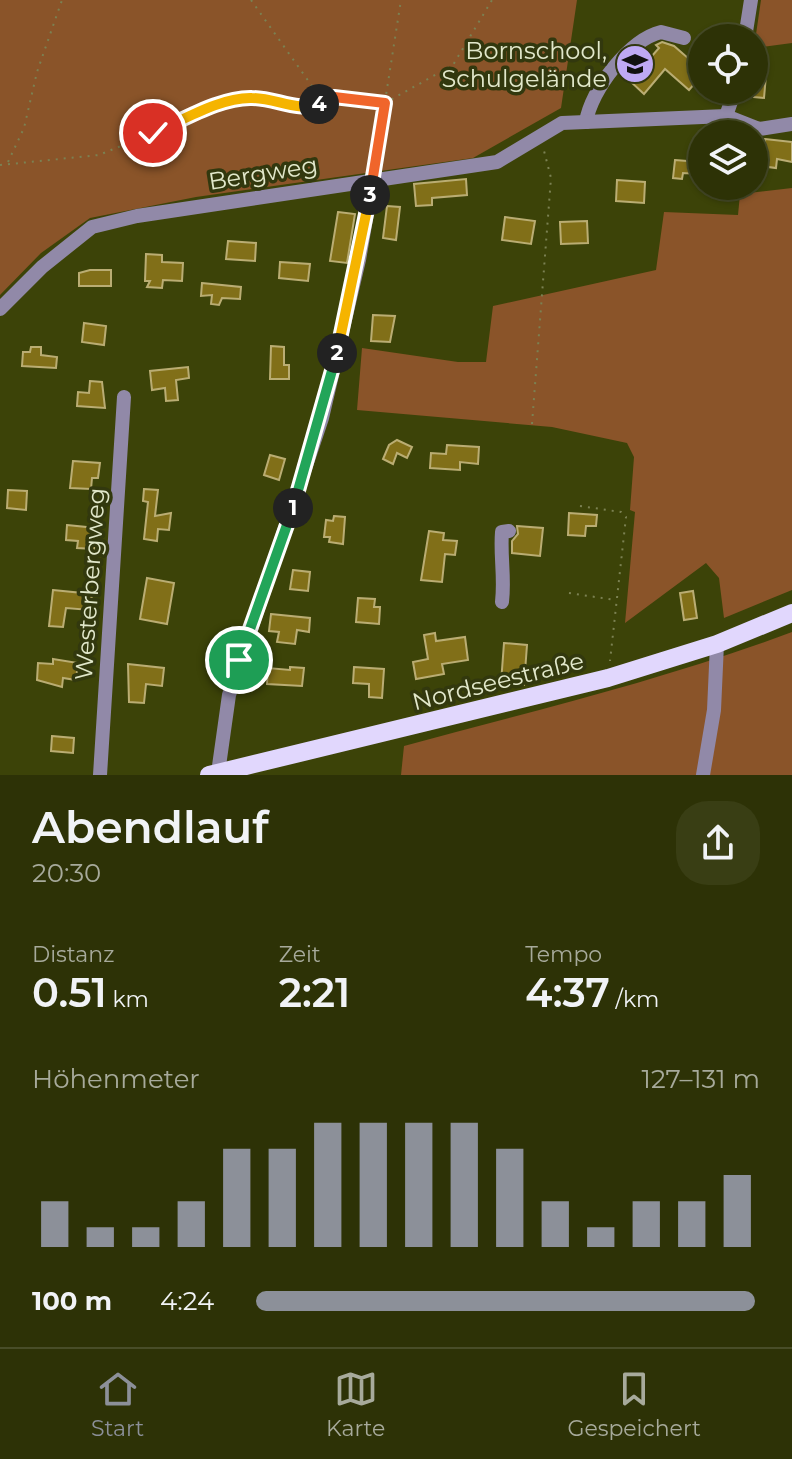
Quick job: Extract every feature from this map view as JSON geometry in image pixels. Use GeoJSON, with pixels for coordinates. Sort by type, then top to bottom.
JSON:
{"type":"FeatureCollection","features":[{"type":"Feature","properties":{"kind":"main road","name":"Nordseestraße"},"geometry":{"type":"LineString","coordinates":[[214,774],[608,678],[717,644],[792,613]]}},
{"type":"Feature","properties":{"kind":"street"},"geometry":{"type":"LineString","coordinates":[[747,24],[751,0]]}},
{"type":"Feature","properties":{"kind":"street"},"geometry":{"type":"LineString","coordinates":[[586,122],[591,99],[600,85],[639,45],[661,32],[684,38]]}},
{"type":"Feature","properties":{"kind":"street"},"geometry":{"type":"LineString","coordinates":[[730,104],[726,116],[759,129],[792,124]]}},
{"type":"Feature","properties":{"kind":"street","name":"Bergweg"},"geometry":{"type":"LineString","coordinates":[[0,309],[42,267],[92,227],[137,216],[373,178],[497,162],[562,123],[726,116]]}},
{"type":"Feature","properties":{"kind":"street"},"geometry":{"type":"LineString","coordinates":[[214,774],[229,695],[322,418],[359,260],[373,178]]}},
{"type":"Feature","properties":{"kind":"street","name":"Westerbergweg"},"geometry":{"type":"LineString","coordinates":[[100,775],[124,397]]}},
{"type":"Feature","properties":{"kind":"street"},"geometry":{"type":"LineString","coordinates":[[502,602],[506,575],[501,552],[502,532],[509,531]]}},
{"type":"Feature","properties":{"kind":"street"},"geometry":{"type":"LineString","coordinates":[[703,775],[714,710],[717,644]]}},
{"type":"Feature","properties":{"kind":"path"},"geometry":{"type":"LineString","coordinates":[[7,164],[24,128],[37,72],[62,0]]}},
{"type":"Feature","properties":{"kind":"path"},"geometry":{"type":"LineString","coordinates":[[251,0],[324,103]]}},
{"type":"Feature","properties":{"kind":"path"},"geometry":{"type":"LineString","coordinates":[[373,178],[401,0]]}},
{"type":"Feature","properties":{"kind":"path"},"geometry":{"type":"LineString","coordinates":[[0,165],[99,155],[226,103],[250,97],[306,109],[334,97],[385,103],[453,65],[492,0]]}},
{"type":"Feature","properties":{"kind":"path"},"geometry":{"type":"LineString","coordinates":[[532,424],[551,178],[536,137]]}},
{"type":"Feature","properties":{"kind":"path"},"geometry":{"type":"LineString","coordinates":[[580,506],[621,512],[626,517],[608,678]]}},
{"type":"Feature","properties":{"kind":"path"},"geometry":{"type":"LineString","coordinates":[[569,593],[616,601]]}},
{"type":"Feature","properties":{"kind":"shaded area"},"geometry":{"type":"Polygon","coordinates":[[[0,0],[577,0],[561,108],[473,158],[196,197],[90,218],[41,253],[0,295],[0,0]]]}},
{"type":"Feature","properties":{"kind":"shaded area"},"geometry":{"type":"Polygon","coordinates":[[[761,0],[792,0],[792,43],[768,46],[768,24],[758,24],[761,0]]]}},
{"type":"Feature","properties":{"kind":"shaded area"},"geometry":{"type":"Polygon","coordinates":[[[792,188],[792,590],[724,618],[719,578],[706,563],[625,623],[635,512],[630,510],[634,457],[627,443],[552,427],[357,410],[362,348],[458,362],[486,362],[493,306],[656,270],[664,212],[738,215],[739,200],[768,200],[768,191],[792,188]]]}},
{"type":"Feature","properties":{"kind":"shaded area"},"geometry":{"type":"Polygon","coordinates":[[[792,632],[792,775],[401,775],[404,746],[648,679],[792,632]]]}},
{"type":"Feature","properties":{"kind":"building"},"geometry":{"type":"Polygon","coordinates":[[[662,42],[674,46],[688,58],[688,89],[665,69],[644,94],[630,81],[659,48],[656,45],[662,42]]]}},
{"type":"Feature","properties":{"kind":"building"},"geometry":{"type":"Polygon","coordinates":[[[768,139],[792,142],[792,162],[777,159],[776,168],[768,167],[768,139]]]}},
{"type":"Feature","properties":{"kind":"building"},"geometry":{"type":"Polygon","coordinates":[[[675,160],[688,161],[688,173],[683,173],[682,179],[673,178],[675,160]]]}},
{"type":"Feature","properties":{"kind":"building"},"geometry":{"type":"Polygon","coordinates":[[[466,179],[467,195],[432,198],[432,205],[416,206],[414,184],[466,179]]]}},
{"type":"Feature","properties":{"kind":"building"},"geometry":{"type":"Polygon","coordinates":[[[617,180],[645,182],[644,203],[616,201],[617,180]]]}},
{"type":"Feature","properties":{"kind":"building"},"geometry":{"type":"Polygon","coordinates":[[[387,206],[400,207],[396,240],[383,238],[387,206]]]}},
{"type":"Feature","properties":{"kind":"building"},"geometry":{"type":"Polygon","coordinates":[[[338,212],[355,214],[347,263],[330,261],[338,212]]]}},
{"type":"Feature","properties":{"kind":"building"},"geometry":{"type":"Polygon","coordinates":[[[505,217],[535,221],[531,244],[502,240],[505,217]]]}},
{"type":"Feature","properties":{"kind":"building"},"geometry":{"type":"Polygon","coordinates":[[[587,221],[588,243],[561,244],[560,222],[587,221]]]}},
{"type":"Feature","properties":{"kind":"building"},"geometry":{"type":"Polygon","coordinates":[[[228,241],[256,243],[255,261],[226,259],[228,241]]]}},
{"type":"Feature","properties":{"kind":"building"},"geometry":{"type":"Polygon","coordinates":[[[146,254],[162,255],[162,262],[183,263],[182,281],[163,280],[162,288],[147,287],[150,281],[145,281],[146,254]]]}},
{"type":"Feature","properties":{"kind":"building"},"geometry":{"type":"Polygon","coordinates":[[[280,262],[310,264],[308,281],[279,278],[280,262]]]}},
{"type":"Feature","properties":{"kind":"building"},"geometry":{"type":"Polygon","coordinates":[[[111,270],[111,286],[79,286],[79,273],[111,270]]]}},
{"type":"Feature","properties":{"kind":"building"},"geometry":{"type":"Polygon","coordinates":[[[202,283],[241,287],[240,299],[222,298],[219,305],[211,304],[212,295],[201,296],[202,283]]]}},
{"type":"Feature","properties":{"kind":"building"},"geometry":{"type":"Polygon","coordinates":[[[373,315],[395,316],[390,342],[371,341],[373,315]]]}},
{"type":"Feature","properties":{"kind":"building"},"geometry":{"type":"Polygon","coordinates":[[[84,323],[106,326],[104,345],[82,342],[84,323]]]}},
{"type":"Feature","properties":{"kind":"building"},"geometry":{"type":"Polygon","coordinates":[[[271,346],[284,347],[284,365],[289,365],[289,379],[270,379],[271,346]]]}},
{"type":"Feature","properties":{"kind":"building"},"geometry":{"type":"Polygon","coordinates":[[[31,347],[41,347],[41,355],[57,357],[56,368],[22,366],[23,352],[30,352],[31,347]]]}},
{"type":"Feature","properties":{"kind":"building"},"geometry":{"type":"Polygon","coordinates":[[[188,367],[189,378],[176,380],[178,400],[166,401],[165,388],[152,390],[150,371],[188,367]]]}},
{"type":"Feature","properties":{"kind":"building"},"geometry":{"type":"Polygon","coordinates":[[[90,381],[102,382],[105,408],[77,406],[78,392],[89,393],[90,381]]]}},
{"type":"Feature","properties":{"kind":"building"},"geometry":{"type":"Polygon","coordinates":[[[397,440],[412,447],[407,458],[397,453],[393,464],[383,459],[389,445],[397,440]]]}},
{"type":"Feature","properties":{"kind":"building"},"geometry":{"type":"Polygon","coordinates":[[[447,445],[479,447],[478,464],[460,462],[460,470],[430,468],[431,453],[446,454],[447,445]]]}},
{"type":"Feature","properties":{"kind":"building"},"geometry":{"type":"Polygon","coordinates":[[[270,455],[285,459],[279,480],[264,475],[270,455]]]}},
{"type":"Feature","properties":{"kind":"building"},"geometry":{"type":"Polygon","coordinates":[[[73,461],[100,463],[98,478],[92,478],[91,489],[70,488],[73,461]]]}},
{"type":"Feature","properties":{"kind":"building"},"geometry":{"type":"Polygon","coordinates":[[[144,489],[158,490],[155,516],[171,513],[169,530],[158,529],[157,541],[144,539],[148,502],[143,501],[144,489]]]}},
{"type":"Feature","properties":{"kind":"building"},"geometry":{"type":"Polygon","coordinates":[[[8,490],[27,491],[26,510],[7,508],[8,490]]]}},
{"type":"Feature","properties":{"kind":"building"},"geometry":{"type":"Polygon","coordinates":[[[569,513],[597,515],[596,526],[586,526],[585,536],[568,535],[569,513]]]}},
{"type":"Feature","properties":{"kind":"building"},"geometry":{"type":"Polygon","coordinates":[[[334,516],[345,517],[343,544],[329,542],[330,537],[324,537],[326,520],[333,521],[334,516]]]}},
{"type":"Feature","properties":{"kind":"building"},"geometry":{"type":"Polygon","coordinates":[[[67,525],[96,528],[94,549],[77,548],[78,541],[66,540],[67,525]]]}},
{"type":"Feature","properties":{"kind":"building"},"geometry":{"type":"Polygon","coordinates":[[[517,526],[543,528],[540,556],[512,553],[512,541],[518,534],[517,526]]]}},
{"type":"Feature","properties":{"kind":"building"},"geometry":{"type":"Polygon","coordinates":[[[429,531],[444,533],[443,540],[457,541],[455,555],[445,554],[442,582],[421,580],[429,531]]]}},
{"type":"Feature","properties":{"kind":"building"},"geometry":{"type":"Polygon","coordinates":[[[293,570],[310,572],[308,591],[290,589],[293,570]]]}},
{"type":"Feature","properties":{"kind":"building"},"geometry":{"type":"Polygon","coordinates":[[[147,578],[174,583],[167,624],[140,619],[147,578]]]}},
{"type":"Feature","properties":{"kind":"building"},"geometry":{"type":"Polygon","coordinates":[[[53,590],[92,594],[90,610],[66,608],[63,627],[49,626],[53,590]]]}},
{"type":"Feature","properties":{"kind":"building"},"geometry":{"type":"Polygon","coordinates":[[[693,591],[697,618],[684,620],[680,593],[693,591]]]}},
{"type":"Feature","properties":{"kind":"building"},"geometry":{"type":"Polygon","coordinates":[[[358,598],[375,599],[374,607],[380,607],[379,624],[356,622],[358,598]]]}},
{"type":"Feature","properties":{"kind":"building"},"geometry":{"type":"Polygon","coordinates":[[[271,614],[310,618],[309,632],[297,630],[295,644],[277,642],[279,632],[269,631],[271,614]]]}},
{"type":"Feature","properties":{"kind":"building"},"geometry":{"type":"Polygon","coordinates":[[[435,633],[436,641],[465,637],[468,660],[442,664],[444,674],[416,679],[413,662],[428,659],[424,635],[435,633]]]}},
{"type":"Feature","properties":{"kind":"building"},"geometry":{"type":"Polygon","coordinates":[[[504,643],[527,645],[524,685],[501,683],[504,643]]]}},
{"type":"Feature","properties":{"kind":"building"},"geometry":{"type":"Polygon","coordinates":[[[53,659],[78,663],[76,680],[63,678],[62,687],[37,680],[38,663],[53,664],[53,659]]]}},
{"type":"Feature","properties":{"kind":"building"},"geometry":{"type":"Polygon","coordinates":[[[128,664],[164,668],[162,686],[146,684],[144,703],[129,702],[128,664]]]}},
{"type":"Feature","properties":{"kind":"building"},"geometry":{"type":"Polygon","coordinates":[[[290,667],[304,668],[302,686],[267,684],[268,668],[290,670],[290,667]]]}},
{"type":"Feature","properties":{"kind":"building"},"geometry":{"type":"Polygon","coordinates":[[[354,667],[384,669],[382,698],[369,697],[369,684],[353,683],[354,667]]]}},
{"type":"Feature","properties":{"kind":"building"},"geometry":{"type":"Polygon","coordinates":[[[52,736],[74,738],[73,753],[51,751],[52,736]]]}},
{"type":"Feature","properties":{"kind":"place","name":"Bornschool, Schulgelände"},"geometry":{"type":"Point","coordinates":[635,64]}},
{"type":"Feature","properties":{"kind":"route"},"geometry":{"type":"LineString","coordinates":[[153,133],[226,103],[250,97],[306,109],[334,97],[385,103],[359,260],[322,418],[281,546],[239,660]]}}]}
